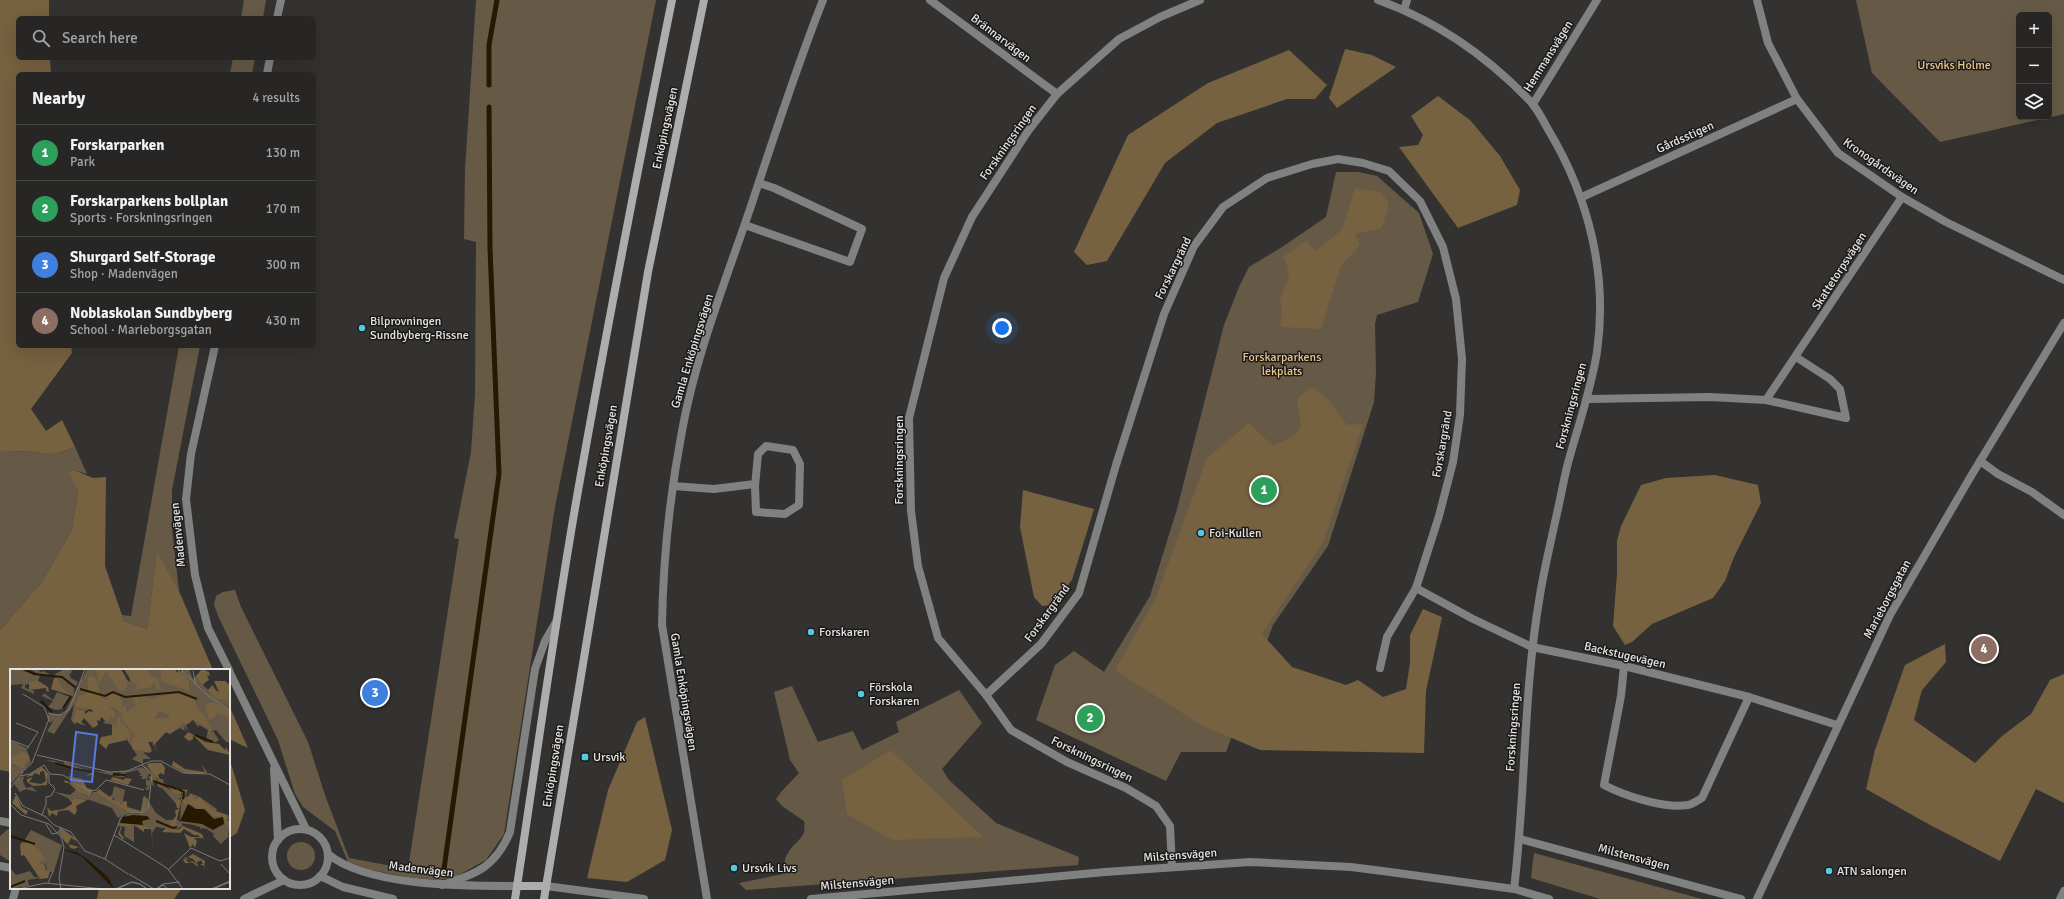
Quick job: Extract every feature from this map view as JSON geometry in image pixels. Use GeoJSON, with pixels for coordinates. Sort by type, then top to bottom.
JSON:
{"type":"FeatureCollection","features":[{"type":"Feature","properties":{"kind":"main road","name":"Enköpingsvägen"},"geometry":{"type":"LineString","coordinates":[[514,899],[556,621],[578,492],[623,244],[672,0]]}},
{"type":"Feature","properties":{"kind":"main road","name":"Enköpingsvägen"},"geometry":{"type":"LineString","coordinates":[[544,899],[648,272],[704,0]]}},
{"type":"Feature","properties":{"kind":"main road"},"geometry":{"type":"LineString","coordinates":[[517,886],[546,886]]}},
{"type":"Feature","properties":{"kind":"street"},"geometry":{"type":"LineString","coordinates":[[277,16],[281,0]]}},
{"type":"Feature","properties":{"kind":"street","name":"Gamla Enköpingsvägen"},"geometry":{"type":"LineString","coordinates":[[707,899],[662,625],[662,589],[673,486],[682,430],[698,364],[823,0]]}},
{"type":"Feature","properties":{"kind":"street","name":"Brännarvägen"},"geometry":{"type":"LineString","coordinates":[[930,0],[1058,94]]}},
{"type":"Feature","properties":{"kind":"street","name":"Forskningsringen"},"geometry":{"type":"LineString","coordinates":[[1172,867],[1170,826],[1156,806],[1126,788],[1067,762],[1012,730],[986,695],[938,638],[918,566],[911,511],[909,418],[944,278],[972,217],[1028,131],[1058,94],[1119,40],[1160,17],[1200,0]]}},
{"type":"Feature","properties":{"kind":"street","name":"Forskningsringen"},"geometry":{"type":"LineString","coordinates":[[1379,0],[1404,10],[1446,31],[1488,62],[1533,104],[1558,146],[1582,197],[1594,240],[1601,293],[1597,350],[1588,399],[1568,465],[1540,593],[1532,647],[1526,712],[1520,839],[1514,889]]}},
{"type":"Feature","properties":{"kind":"street"},"geometry":{"type":"LineString","coordinates":[[1404,10],[1407,0]]}},
{"type":"Feature","properties":{"kind":"street","name":"Hemmansvägen"},"geometry":{"type":"LineString","coordinates":[[1533,104],[1597,0]]}},
{"type":"Feature","properties":{"kind":"street","name":"Kronogårdsvägen"},"geometry":{"type":"LineString","coordinates":[[1757,0],[1768,43],[1797,99],[1838,153],[1902,197],[1946,222],[2064,280]]}},
{"type":"Feature","properties":{"kind":"street"},"geometry":{"type":"LineString","coordinates":[[267,72],[270,60]]}},
{"type":"Feature","properties":{"kind":"street","name":"Gårdsstigen"},"geometry":{"type":"LineString","coordinates":[[1582,197],[1797,99]]}},
{"type":"Feature","properties":{"kind":"street","name":"Forskargränd"},"geometry":{"type":"LineString","coordinates":[[986,695],[1041,644],[1079,593],[1116,465],[1164,314],[1194,246],[1223,207],[1267,178],[1312,164],[1338,159],[1363,163],[1388,171],[1420,201],[1443,247],[1456,299],[1462,359],[1460,415],[1453,462],[1443,500],[1416,588],[1387,637],[1380,668]]}},
{"type":"Feature","properties":{"kind":"street"},"geometry":{"type":"LineString","coordinates":[[745,225],[850,262],[862,229],[774,188],[759,183]]}},
{"type":"Feature","properties":{"kind":"street","name":"Skattetorpsvägen"},"geometry":{"type":"LineString","coordinates":[[1766,400],[1902,197]]}},
{"type":"Feature","properties":{"kind":"street","name":"Marieborgsgatan"},"geometry":{"type":"LineString","coordinates":[[1757,899],[1890,615],[1980,461],[2064,323]]}},
{"type":"Feature","properties":{"kind":"street","name":"Madenvägen"},"geometry":{"type":"LineString","coordinates":[[215,348],[191,454],[186,499],[195,575],[208,628],[228,669]]}},
{"type":"Feature","properties":{"kind":"street"},"geometry":{"type":"LineString","coordinates":[[1588,399],[1710,397],[1766,400],[1846,418],[1840,389],[1830,379],[1796,357]]}},
{"type":"Feature","properties":{"kind":"street"},"geometry":{"type":"LineString","coordinates":[[766,446],[793,450],[800,464],[799,505],[785,514],[756,512],[755,484],[758,454],[766,446]]}},
{"type":"Feature","properties":{"kind":"street"},"geometry":{"type":"LineString","coordinates":[[1980,461],[1998,474],[2032,492],[2064,514]]}},
{"type":"Feature","properties":{"kind":"street"},"geometry":{"type":"LineString","coordinates":[[673,486],[714,489],[755,484]]}},
{"type":"Feature","properties":{"kind":"street","name":"Backstugevägen"},"geometry":{"type":"LineString","coordinates":[[1416,588],[1473,619],[1532,647],[1624,666],[1749,697],[1838,725]]}},
{"type":"Feature","properties":{"kind":"street"},"geometry":{"type":"LineString","coordinates":[[442,885],[471,875],[486,867],[504,847],[510,832],[536,669],[545,641],[556,621]]}},
{"type":"Feature","properties":{"kind":"street"},"geometry":{"type":"LineString","coordinates":[[1624,666],[1621,696],[1604,786],[1615,791],[1669,806],[1690,805],[1702,798],[1749,697]]}},
{"type":"Feature","properties":{"kind":"street","name":"Madenvägen"},"geometry":{"type":"LineString","coordinates":[[230,672],[273,764],[306,829]]}},
{"type":"Feature","properties":{"kind":"street","name":"Madenvägen"},"geometry":{"type":"LineString","coordinates":[[273,764],[278,840]]}},
{"type":"Feature","properties":{"kind":"street"},"geometry":{"type":"LineString","coordinates":[[0,821],[10,823]]}},
{"type":"Feature","properties":{"kind":"street"},"geometry":{"type":"LineString","coordinates":[[295,829],[306,829],[320,837],[326,845],[328,854],[326,868],[320,876],[312,882],[293,884],[284,880],[277,873],[273,864],[274,848],[278,840],[286,833],[295,829]]}},
{"type":"Feature","properties":{"kind":"street","name":"Milstensvägen"},"geometry":{"type":"LineString","coordinates":[[1520,839],[1741,899]]}},
{"type":"Feature","properties":{"kind":"street","name":"Madenvägen"},"geometry":{"type":"LineString","coordinates":[[328,854],[338,863],[367,874],[442,885],[517,886]]}},
{"type":"Feature","properties":{"kind":"street","name":"Milstensvägen"},"geometry":{"type":"LineString","coordinates":[[811,899],[1172,867],[1250,862],[1352,867],[1514,889],[1549,899]]}},
{"type":"Feature","properties":{"kind":"street"},"geometry":{"type":"LineString","coordinates":[[0,866],[10,868]]}},
{"type":"Feature","properties":{"kind":"street"},"geometry":{"type":"LineString","coordinates":[[320,876],[343,887],[393,899]]}},
{"type":"Feature","properties":{"kind":"street"},"geometry":{"type":"LineString","coordinates":[[244,899],[284,880]]}},
{"type":"Feature","properties":{"kind":"street"},"geometry":{"type":"LineString","coordinates":[[546,886],[644,899]]}},
{"type":"Feature","properties":{"kind":"street"},"geometry":{"type":"LineString","coordinates":[[13,899],[16,889]]}},
{"type":"Feature","properties":{"kind":"street"},"geometry":{"type":"LineString","coordinates":[[2060,899],[2064,891]]}},
{"type":"Feature","properties":{"kind":"green space"},"geometry":{"type":"Polygon","coordinates":[[[244,0],[266,0],[263,16],[241,16],[244,0]]]}},
{"type":"Feature","properties":{"kind":"green space"},"geometry":{"type":"Polygon","coordinates":[[[476,0],[656,0],[555,507],[504,834],[486,860],[455,877],[438,880],[407,877],[371,870],[348,862],[335,831],[303,807],[295,794],[278,740],[214,605],[216,596],[223,592],[235,590],[241,607],[308,742],[326,798],[349,858],[408,869],[459,539],[454,538],[471,452],[475,394],[476,242],[464,239],[465,169],[476,0]]]}},
{"type":"Feature","properties":{"kind":"green space","name":"Ursviks Holme"},"geometry":{"type":"Polygon","coordinates":[[[1856,0],[2064,0],[2064,114],[2052,117],[2052,12],[2016,12],[2016,120],[2037,120],[1940,142],[1872,73],[1856,0]]]}},
{"type":"Feature","properties":{"kind":"green space"},"geometry":{"type":"Polygon","coordinates":[[[233,60],[255,60],[252,72],[230,72],[233,60]]]}},
{"type":"Feature","properties":{"kind":"green space","name":"Forskarparkens lekplats"},"geometry":{"type":"Polygon","coordinates":[[[1336,172],[1359,172],[1377,176],[1419,213],[1433,254],[1418,302],[1377,315],[1375,324],[1376,373],[1374,402],[1328,546],[1273,625],[1226,752],[1181,752],[1166,781],[1036,720],[1055,665],[1074,651],[1104,672],[1150,596],[1177,509],[1224,325],[1239,287],[1249,267],[1326,217],[1336,172]]]}},
{"type":"Feature","properties":{"kind":"green space"},"geometry":{"type":"Polygon","coordinates":[[[179,348],[200,348],[172,490],[172,529],[179,591],[157,553],[147,629],[124,621],[122,615],[131,616],[179,348]]]}},
{"type":"Feature","properties":{"kind":"green space"},"geometry":{"type":"Polygon","coordinates":[[[75,447],[87,474],[74,470],[78,491],[72,530],[41,583],[0,630],[0,452],[30,451],[51,455],[75,447]]]}},
{"type":"Feature","properties":{"kind":"green space"},"geometry":{"type":"Polygon","coordinates":[[[792,686],[818,742],[853,731],[862,750],[899,732],[896,722],[959,690],[982,723],[942,769],[949,780],[996,823],[1079,857],[1078,865],[746,890],[739,883],[783,874],[784,863],[787,855],[804,832],[804,821],[782,806],[776,799],[799,773],[790,760],[774,692],[792,686]]]}},
{"type":"Feature","properties":{"kind":"green space"},"geometry":{"type":"Polygon","coordinates":[[[10,829],[10,861],[0,855],[0,836],[10,829]]]}},
{"type":"Feature","properties":{"kind":"green space"},"geometry":{"type":"Polygon","coordinates":[[[301,842],[307,843],[311,846],[314,850],[314,862],[311,866],[307,869],[301,870],[295,869],[291,866],[288,862],[287,856],[288,850],[291,846],[295,843],[301,842]]]}},
{"type":"Feature","properties":{"kind":"green space"},"geometry":{"type":"Polygon","coordinates":[[[1534,853],[1702,899],[1600,899],[1531,878],[1534,853]]]}},
{"type":"Feature","properties":{"kind":"shaded area"},"geometry":{"type":"Polygon","coordinates":[[[0,0],[49,0],[49,16],[16,16],[16,60],[50,60],[51,72],[16,72],[16,348],[71,348],[72,353],[31,409],[46,431],[62,420],[75,447],[51,455],[30,451],[0,452],[0,0]]]}},
{"type":"Feature","properties":{"kind":"shaded area"},"geometry":{"type":"Polygon","coordinates":[[[1345,49],[1372,55],[1396,67],[1337,108],[1329,98],[1345,49]]]}},
{"type":"Feature","properties":{"kind":"shaded area"},"geometry":{"type":"Polygon","coordinates":[[[1289,50],[1327,85],[1315,99],[1287,99],[1217,123],[1165,163],[1107,261],[1087,265],[1074,252],[1128,135],[1208,83],[1289,50]]]}},
{"type":"Feature","properties":{"kind":"shaded area"},"geometry":{"type":"Polygon","coordinates":[[[1438,96],[1471,121],[1500,156],[1520,190],[1517,205],[1458,228],[1399,147],[1418,145],[1423,135],[1411,116],[1438,96]]]}},
{"type":"Feature","properties":{"kind":"shaded area"},"geometry":{"type":"Polygon","coordinates":[[[1355,188],[1381,192],[1389,204],[1382,228],[1355,234],[1360,245],[1341,266],[1321,329],[1280,327],[1282,310],[1280,299],[1289,276],[1287,265],[1283,257],[1306,241],[1316,251],[1342,230],[1355,188]]]}},
{"type":"Feature","properties":{"kind":"shaded area"},"geometry":{"type":"Polygon","coordinates":[[[1312,387],[1327,398],[1347,425],[1363,424],[1323,543],[1262,634],[1292,667],[1346,685],[1358,680],[1383,697],[1406,689],[1410,663],[1410,635],[1423,609],[1442,617],[1426,691],[1424,753],[1260,750],[1201,725],[1115,670],[1155,600],[1207,458],[1249,423],[1273,446],[1293,436],[1301,427],[1297,399],[1312,387]]]}},
{"type":"Feature","properties":{"kind":"shaded area"},"geometry":{"type":"Polygon","coordinates":[[[74,470],[93,478],[106,477],[105,566],[124,621],[147,629],[157,552],[179,591],[213,669],[10,669],[10,772],[0,770],[0,630],[41,583],[72,530],[78,491],[69,473],[74,470]]]}},
{"type":"Feature","properties":{"kind":"shaded area"},"geometry":{"type":"Polygon","coordinates":[[[1715,475],[1758,485],[1761,503],[1734,557],[1725,581],[1713,598],[1652,624],[1632,642],[1625,645],[1613,626],[1617,574],[1617,541],[1621,526],[1641,485],[1666,478],[1715,475]]]}},
{"type":"Feature","properties":{"kind":"shaded area"},"geometry":{"type":"Polygon","coordinates":[[[1023,490],[1094,509],[1072,580],[1052,605],[1042,606],[1034,597],[1020,527],[1023,490]]]}},
{"type":"Feature","properties":{"kind":"shaded area"},"geometry":{"type":"Polygon","coordinates":[[[1945,644],[1946,662],[1922,690],[1914,720],[1975,763],[2002,736],[2031,714],[2050,680],[2064,674],[2064,803],[2036,789],[2000,861],[1930,825],[1866,789],[1875,750],[1905,665],[1945,644]]]}},
{"type":"Feature","properties":{"kind":"shaded area"},"geometry":{"type":"Polygon","coordinates":[[[230,707],[248,748],[230,739],[230,707]]]}},
{"type":"Feature","properties":{"kind":"shaded area"},"geometry":{"type":"Polygon","coordinates":[[[645,717],[672,830],[665,860],[627,882],[587,878],[608,790],[637,722],[645,717]]]}},
{"type":"Feature","properties":{"kind":"shaded area"},"geometry":{"type":"Polygon","coordinates":[[[891,750],[983,837],[892,840],[847,814],[842,780],[891,750]]]}},
{"type":"Feature","properties":{"kind":"shaded area"},"geometry":{"type":"Polygon","coordinates":[[[230,760],[245,810],[237,833],[230,837],[230,760]]]}},
{"type":"Feature","properties":{"kind":"shaded area"},"geometry":{"type":"Polygon","coordinates":[[[99,889],[181,889],[174,899],[97,899],[99,889]]]}},
{"type":"Feature","properties":{"kind":"waterway"},"geometry":{"type":"LineString","coordinates":[[489,85],[489,45],[497,0]]}},
{"type":"Feature","properties":{"kind":"waterway"},"geometry":{"type":"LineString","coordinates":[[444,869],[499,474],[490,248],[489,107]]}},
{"type":"Feature","properties":{"kind":"place","name":"Bilprovningen Sundbyberg-Rissne"},"geometry":{"type":"Point","coordinates":[362,328]}},
{"type":"Feature","properties":{"kind":"place","name":"Forskarparken"},"geometry":{"type":"Point","coordinates":[1264,490]}},
{"type":"Feature","properties":{"kind":"place","name":"Foi-Kullen"},"geometry":{"type":"Point","coordinates":[1201,533]}},
{"type":"Feature","properties":{"kind":"place","name":"Forskaren"},"geometry":{"type":"Point","coordinates":[811,632]}},
{"type":"Feature","properties":{"kind":"place","name":"Noblaskolan Sundbyberg"},"geometry":{"type":"Point","coordinates":[1984,649]}},
{"type":"Feature","properties":{"kind":"place","name":"Shurgard Self-Storage"},"geometry":{"type":"Point","coordinates":[375,693]}},
{"type":"Feature","properties":{"kind":"place","name":"Förskola Forskaren"},"geometry":{"type":"Point","coordinates":[861,694]}},
{"type":"Feature","properties":{"kind":"place","name":"Forskarparkens bollplan"},"geometry":{"type":"Point","coordinates":[1090,718]}},
{"type":"Feature","properties":{"kind":"place","name":"Ursvik"},"geometry":{"type":"Point","coordinates":[585,757]}},
{"type":"Feature","properties":{"kind":"place","name":"Ursvik Livs"},"geometry":{"type":"Point","coordinates":[734,868]}},
{"type":"Feature","properties":{"kind":"place","name":"ATN salongen"},"geometry":{"type":"Point","coordinates":[1829,871]}}]}
